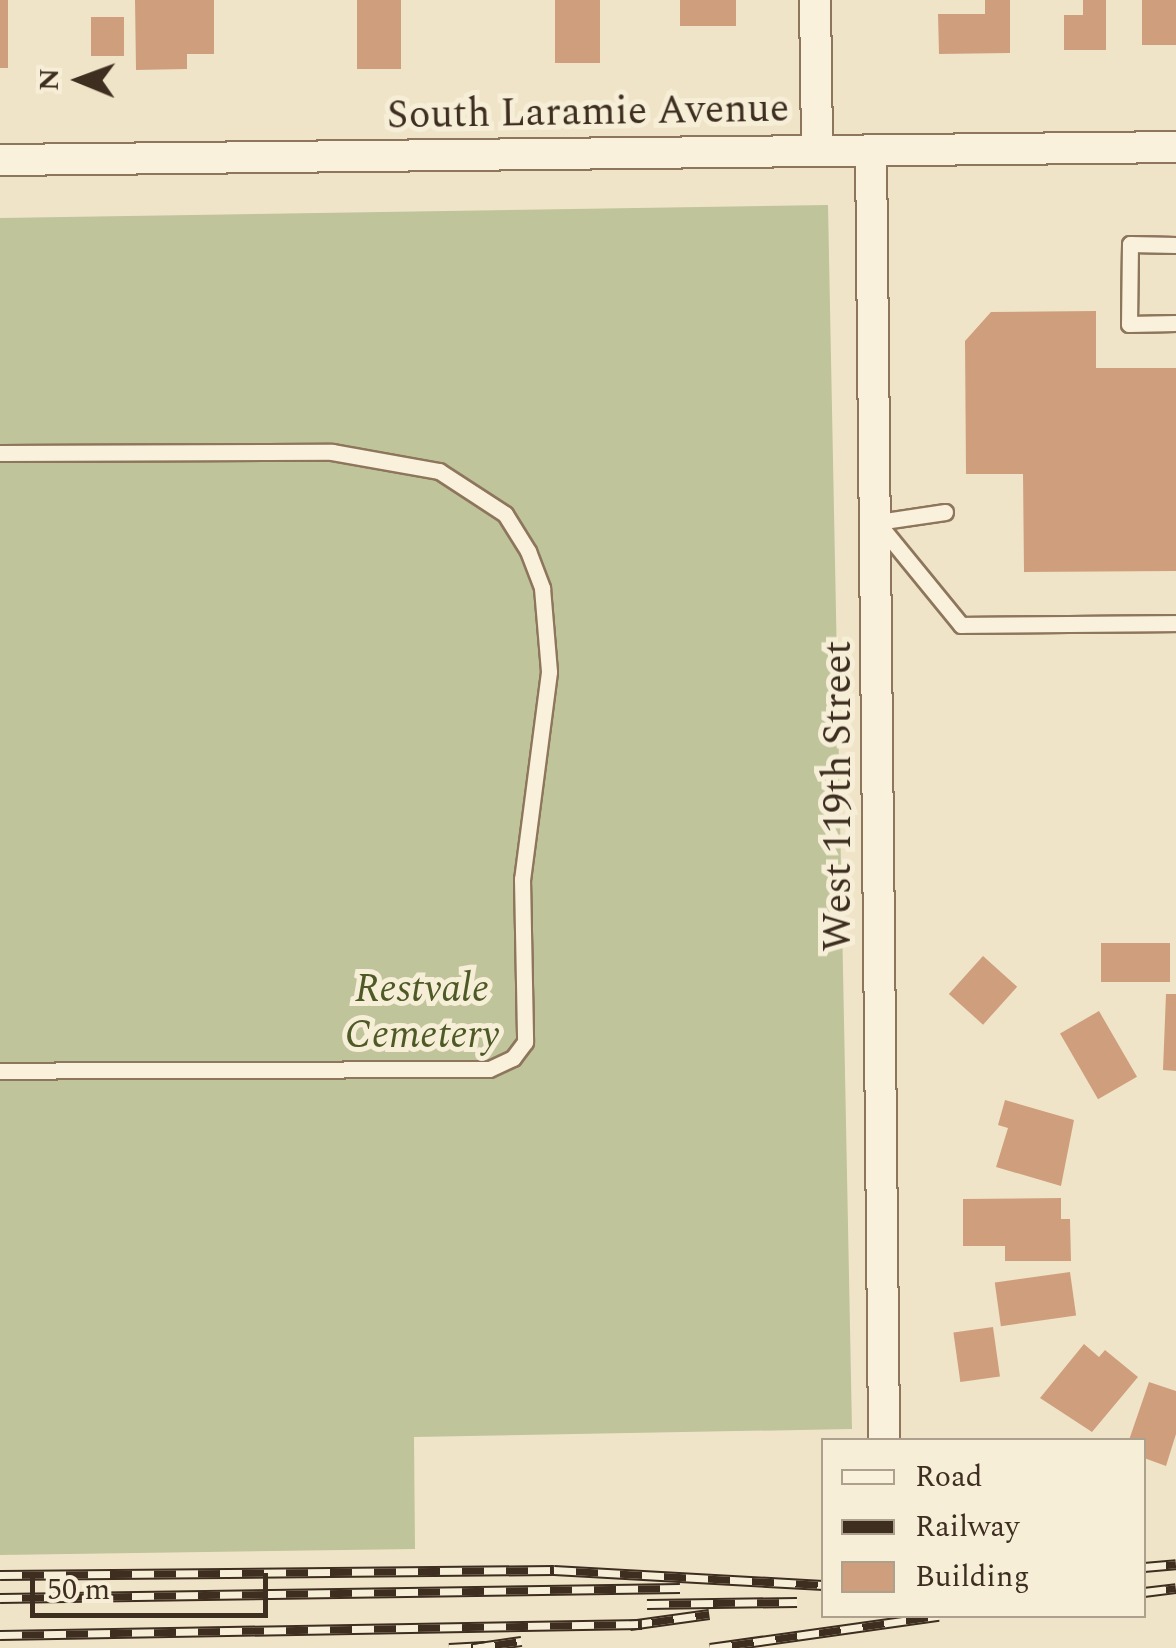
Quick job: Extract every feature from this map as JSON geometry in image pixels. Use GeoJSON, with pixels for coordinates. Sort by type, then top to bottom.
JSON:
{"type":"FeatureCollection","features":[{"type":"Feature","properties":{"kind":"street"},"geometry":{"type":"LineString","coordinates":[[815,0],[817,151]]}},
{"type":"Feature","properties":{"kind":"street","name":"South Laramie Avenue"},"geometry":{"type":"LineString","coordinates":[[0,160],[1176,147]]}},
{"type":"Feature","properties":{"kind":"street","name":"West 119th Street"},"geometry":{"type":"LineString","coordinates":[[871,150],[884,1438]]}},
{"type":"Feature","properties":{"kind":"lane"},"geometry":{"type":"LineString","coordinates":[[1176,245],[1130,244],[1129,324],[1176,322]]}},
{"type":"Feature","properties":{"kind":"lane"},"geometry":{"type":"LineString","coordinates":[[0,453],[332,452],[439,470],[505,514],[528,551],[542,588],[549,672],[522,879],[525,1042],[513,1058],[488,1069],[0,1071]]}},
{"type":"Feature","properties":{"kind":"lane"},"geometry":{"type":"LineString","coordinates":[[877,522],[944,512]]}},
{"type":"Feature","properties":{"kind":"lane"},"geometry":{"type":"LineString","coordinates":[[877,522],[961,624],[1176,623]]}},
{"type":"Feature","properties":{"kind":"green space","name":"Restvale Cemetery"},"geometry":{"type":"Polygon","coordinates":[[[828,205],[852,1429],[414,1437],[415,1549],[0,1555],[0,218],[828,205]]]}},
{"type":"Feature","properties":{"kind":"building"},"geometry":{"type":"Polygon","coordinates":[[[0,0],[8,0],[8,68],[0,68],[0,0]]]}},
{"type":"Feature","properties":{"kind":"building"},"geometry":{"type":"Polygon","coordinates":[[[135,0],[214,0],[214,54],[187,54],[187,69],[136,70],[135,0]]]}},
{"type":"Feature","properties":{"kind":"building"},"geometry":{"type":"Polygon","coordinates":[[[357,0],[401,0],[401,69],[357,69],[357,0]]]}},
{"type":"Feature","properties":{"kind":"building"},"geometry":{"type":"Polygon","coordinates":[[[555,0],[600,0],[600,63],[555,63],[555,0]]]}},
{"type":"Feature","properties":{"kind":"building"},"geometry":{"type":"Polygon","coordinates":[[[680,0],[736,0],[736,26],[680,26],[680,0]]]}},
{"type":"Feature","properties":{"kind":"building"},"geometry":{"type":"Polygon","coordinates":[[[985,0],[1010,0],[1010,53],[939,54],[938,14],[985,14],[985,0]]]}},
{"type":"Feature","properties":{"kind":"building"},"geometry":{"type":"Polygon","coordinates":[[[1083,0],[1106,0],[1106,50],[1064,50],[1064,15],[1083,15],[1083,0]]]}},
{"type":"Feature","properties":{"kind":"building"},"geometry":{"type":"Polygon","coordinates":[[[1142,0],[1176,0],[1176,45],[1142,45],[1142,0]]]}},
{"type":"Feature","properties":{"kind":"building"},"geometry":{"type":"Polygon","coordinates":[[[91,17],[124,17],[124,56],[91,56],[91,17]]]}},
{"type":"Feature","properties":{"kind":"building"},"geometry":{"type":"Polygon","coordinates":[[[1096,311],[1096,368],[1176,368],[1176,571],[1024,572],[1023,474],[966,474],[965,341],[991,312],[1096,311]]]}},
{"type":"Feature","properties":{"kind":"building"},"geometry":{"type":"Polygon","coordinates":[[[1101,943],[1170,943],[1170,982],[1101,982],[1101,943]]]}},
{"type":"Feature","properties":{"kind":"building"},"geometry":{"type":"Polygon","coordinates":[[[983,956],[1017,987],[983,1025],[949,994],[983,956]]]}},
{"type":"Feature","properties":{"kind":"building"},"geometry":{"type":"Polygon","coordinates":[[[1166,994],[1176,994],[1176,1071],[1163,1070],[1166,994]]]}},
{"type":"Feature","properties":{"kind":"building"},"geometry":{"type":"Polygon","coordinates":[[[1099,1011],[1137,1077],[1098,1099],[1060,1034],[1099,1011]]]}},
{"type":"Feature","properties":{"kind":"building"},"geometry":{"type":"Polygon","coordinates":[[[1005,1100],[1074,1120],[1061,1186],[996,1167],[1008,1128],[998,1125],[1005,1100]]]}},
{"type":"Feature","properties":{"kind":"building"},"geometry":{"type":"Polygon","coordinates":[[[1061,1198],[1061,1219],[1070,1219],[1071,1261],[1005,1261],[1005,1246],[963,1246],[963,1199],[1061,1198]]]}},
{"type":"Feature","properties":{"kind":"building"},"geometry":{"type":"Polygon","coordinates":[[[1070,1272],[1076,1316],[1001,1326],[995,1283],[1070,1272]]]}},
{"type":"Feature","properties":{"kind":"building"},"geometry":{"type":"Polygon","coordinates":[[[993,1327],[1000,1377],[960,1382],[953,1333],[993,1327]]]}},
{"type":"Feature","properties":{"kind":"building"},"geometry":{"type":"Polygon","coordinates":[[[1084,1344],[1099,1357],[1105,1350],[1138,1377],[1092,1432],[1040,1398],[1084,1344]]]}},
{"type":"Feature","properties":{"kind":"building"},"geometry":{"type":"Polygon","coordinates":[[[1149,1382],[1176,1391],[1176,1434],[1166,1466],[1146,1459],[1146,1438],[1130,1438],[1149,1382]]]}},
{"type":"Feature","properties":{"kind":"railway"},"geometry":{"type":"LineString","coordinates":[[1146,1567],[1176,1564]]}},
{"type":"Feature","properties":{"kind":"railway"},"geometry":{"type":"LineString","coordinates":[[0,1575],[554,1570],[821,1585]]}},
{"type":"Feature","properties":{"kind":"railway"},"geometry":{"type":"LineString","coordinates":[[0,1598],[680,1588]]}},
{"type":"Feature","properties":{"kind":"railway"},"geometry":{"type":"LineString","coordinates":[[1146,1592],[1176,1588]]}},
{"type":"Feature","properties":{"kind":"railway"},"geometry":{"type":"LineString","coordinates":[[647,1604],[797,1602]]}},
{"type":"Feature","properties":{"kind":"railway"},"geometry":{"type":"LineString","coordinates":[[630,1625],[709,1614]]}},
{"type":"Feature","properties":{"kind":"railway"},"geometry":{"type":"LineString","coordinates":[[710,1648],[925,1618]]}},
{"type":"Feature","properties":{"kind":"railway"},"geometry":{"type":"LineString","coordinates":[[0,1635],[642,1624]]}},
{"type":"Feature","properties":{"kind":"railway"},"geometry":{"type":"LineString","coordinates":[[473,1648],[521,1641]]}},
{"type":"Feature","properties":{"kind":"railway"},"geometry":{"type":"LineString","coordinates":[[449,1648],[485,1646]]}}]}
